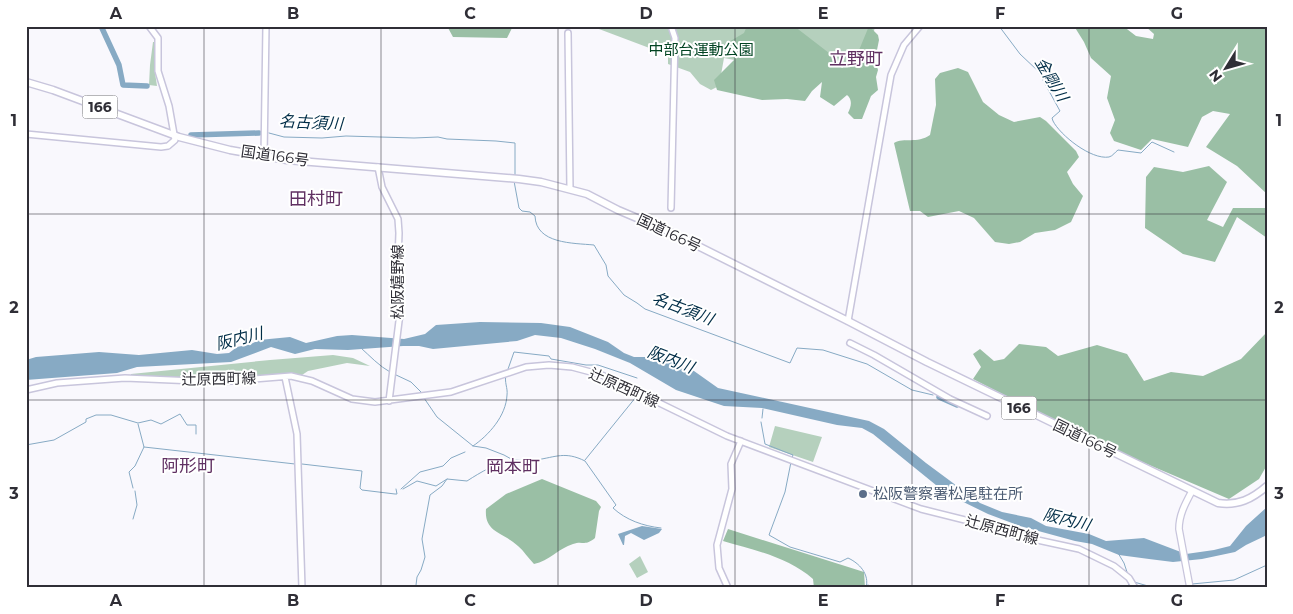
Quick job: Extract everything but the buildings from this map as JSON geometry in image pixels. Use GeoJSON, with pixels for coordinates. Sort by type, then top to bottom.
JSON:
{"type":"FeatureCollection","features":[{"type":"Feature","properties":{"kind":"highway","name":"国道166号"},"geometry":{"type":"LineString","coordinates":[[26,82],[173,134],[230,150],[264,157],[511,178],[587,194],[618,210],[670,231],[938,368],[1218,503],[1231,504],[1247,500],[1267,486]]}},
{"type":"Feature","properties":{"kind":"main road"},"geometry":{"type":"LineString","coordinates":[[26,134],[165,146],[175,140],[169,106],[158,71],[158,38],[149,26]]}},
{"type":"Feature","properties":{"kind":"main road"},"geometry":{"type":"LineString","coordinates":[[264,157],[266,26]]}},
{"type":"Feature","properties":{"kind":"main road"},"geometry":{"type":"LineString","coordinates":[[671,26],[675,38],[671,208]]}},
{"type":"Feature","properties":{"kind":"main road"},"geometry":{"type":"LineString","coordinates":[[848,321],[891,75],[904,45],[920,26]]}},
{"type":"Feature","properties":{"kind":"main road"},"geometry":{"type":"LineString","coordinates":[[568,33],[570,189]]}},
{"type":"Feature","properties":{"kind":"main road","name":"松阪嬉野線"},"geometry":{"type":"LineString","coordinates":[[378,168],[382,187],[398,219],[400,313],[390,401]]}},
{"type":"Feature","properties":{"kind":"main road"},"geometry":{"type":"LineString","coordinates":[[850,343],[950,399],[987,416]]}},
{"type":"Feature","properties":{"kind":"main road","name":"辻原西町線"},"geometry":{"type":"LineString","coordinates":[[26,390],[58,383],[125,378],[218,382],[286,376],[307,379],[343,396],[357,401],[369,402],[419,397],[461,389],[526,367],[549,365],[590,370],[727,436],[922,509],[977,523],[1002,533],[1079,549],[1121,570],[1135,588]]}},
{"type":"Feature","properties":{"kind":"main road"},"geometry":{"type":"LineString","coordinates":[[286,376],[297,434],[302,588]]}},
{"type":"Feature","properties":{"kind":"main road"},"geometry":{"type":"LineString","coordinates":[[728,588],[718,564],[717,545],[732,489],[731,464],[741,441]]}},
{"type":"Feature","properties":{"kind":"main road"},"geometry":{"type":"LineString","coordinates":[[1190,588],[1179,535],[1179,520],[1192,491]]}},
{"type":"Feature","properties":{"kind":"green space"},"geometry":{"type":"Polygon","coordinates":[[[447,26],[513,26],[507,38],[453,37],[447,26]]]}},
{"type":"Feature","properties":{"kind":"green space","name":"中部台運動公園"},"geometry":{"type":"Polygon","coordinates":[[[591,26],[875,26],[869,57],[840,67],[777,68],[724,58],[719,86],[711,90],[700,84],[690,72],[668,64],[668,55],[591,26]]]}},
{"type":"Feature","properties":{"kind":"green space"},"geometry":{"type":"Polygon","coordinates":[[[747,26],[794,26],[829,53],[842,68],[857,55],[869,26],[878,35],[879,40],[875,60],[878,70],[876,77],[878,90],[871,96],[862,119],[854,119],[848,113],[851,104],[847,95],[834,106],[820,97],[822,82],[805,101],[787,99],[762,100],[717,90],[714,80],[734,60],[733,54],[722,46],[744,33],[747,26]]]}},
{"type":"Feature","properties":{"kind":"green space"},"geometry":{"type":"Polygon","coordinates":[[[1074,26],[1123,26],[1136,36],[1153,39],[1154,34],[1145,26],[1267,26],[1267,194],[1237,166],[1206,147],[1230,114],[1213,111],[1202,117],[1188,147],[1152,139],[1141,150],[1114,141],[1110,133],[1115,120],[1107,98],[1111,76],[1091,58],[1074,26]]]}},
{"type":"Feature","properties":{"kind":"green space"},"geometry":{"type":"Polygon","coordinates":[[[153,42],[155,42],[154,66],[157,86],[149,85],[153,42]]]}},
{"type":"Feature","properties":{"kind":"green space"},"geometry":{"type":"Polygon","coordinates":[[[958,68],[968,72],[983,102],[999,115],[1014,122],[1040,117],[1076,151],[1079,157],[1067,172],[1073,184],[1083,196],[1071,222],[1055,230],[1035,233],[1020,242],[1009,244],[995,242],[974,218],[959,211],[928,217],[920,211],[910,211],[894,143],[902,140],[925,138],[930,135],[936,105],[935,79],[940,73],[958,68]]]}},
{"type":"Feature","properties":{"kind":"green space"},"geometry":{"type":"Polygon","coordinates":[[[1209,166],[1227,182],[1207,220],[1223,227],[1233,208],[1267,208],[1267,238],[1237,217],[1215,262],[1183,254],[1145,228],[1146,177],[1154,167],[1183,172],[1209,166]]]}},
{"type":"Feature","properties":{"kind":"green space"},"geometry":{"type":"Polygon","coordinates":[[[1267,332],[1267,465],[1259,479],[1229,499],[1100,444],[973,379],[981,367],[973,354],[980,349],[994,361],[1004,359],[1019,344],[1046,347],[1058,356],[1097,345],[1127,354],[1144,381],[1171,372],[1203,376],[1241,359],[1267,332]]]}},
{"type":"Feature","properties":{"kind":"green space"},"geometry":{"type":"Polygon","coordinates":[[[333,355],[353,358],[370,366],[347,363],[308,371],[302,375],[284,374],[226,380],[131,376],[131,374],[333,355]]]}},
{"type":"Feature","properties":{"kind":"green space"},"geometry":{"type":"Polygon","coordinates":[[[775,426],[822,437],[813,462],[769,447],[775,426]]]}},
{"type":"Feature","properties":{"kind":"green space"},"geometry":{"type":"Polygon","coordinates":[[[542,479],[596,501],[601,507],[595,538],[586,543],[576,543],[568,546],[534,564],[518,546],[491,528],[486,517],[486,509],[506,494],[542,479]]]}},
{"type":"Feature","properties":{"kind":"green space"},"geometry":{"type":"Polygon","coordinates":[[[728,529],[864,572],[865,588],[814,588],[813,579],[793,565],[759,551],[723,541],[728,529]]]}},
{"type":"Feature","properties":{"kind":"green space"},"geometry":{"type":"Polygon","coordinates":[[[640,556],[648,572],[637,578],[629,564],[640,556]]]}},
{"type":"Feature","properties":{"kind":"water","name":"阪内川"},"geometry":{"type":"Polygon","coordinates":[[[480,322],[541,323],[570,327],[608,342],[624,353],[634,357],[654,357],[672,361],[694,371],[718,388],[869,421],[884,429],[980,503],[1002,512],[1031,518],[1046,526],[1089,534],[1106,541],[1144,538],[1186,554],[1230,546],[1246,526],[1267,507],[1267,535],[1235,552],[1202,559],[1173,562],[1119,555],[1092,544],[1020,526],[988,514],[947,494],[873,434],[862,428],[837,425],[762,408],[724,406],[676,390],[630,363],[561,338],[535,335],[517,341],[433,349],[419,346],[403,346],[348,350],[315,349],[295,354],[271,347],[231,362],[137,367],[117,373],[26,380],[26,360],[36,357],[99,352],[139,355],[192,350],[217,354],[229,353],[237,347],[259,340],[290,337],[306,343],[337,336],[352,335],[404,339],[425,334],[436,325],[480,322]]]}},
{"type":"Feature","properties":{"kind":"water"},"geometry":{"type":"Polygon","coordinates":[[[642,526],[662,529],[659,533],[644,540],[631,533],[625,536],[623,545],[618,534],[642,526]]]}},
{"type":"Feature","properties":{"kind":"waterway","name":"名古須川"},"geometry":{"type":"LineString","coordinates":[[101,26],[119,65],[123,85],[147,86]]}},
{"type":"Feature","properties":{"kind":"waterway","name":"金剛川"},"geometry":{"type":"LineString","coordinates":[[999,26],[1020,54],[1038,71],[1060,111],[1052,118],[1057,127],[1085,151],[1102,157],[1109,157],[1118,150],[1141,153],[1152,142],[1174,152]]}},
{"type":"Feature","properties":{"kind":"waterway","name":"名古須川"},"geometry":{"type":"LineString","coordinates":[[191,135],[259,133]]}},
{"type":"Feature","properties":{"kind":"waterway","name":"名古須川"},"geometry":{"type":"LineString","coordinates":[[269,133],[284,137],[438,137],[515,143],[515,177]]}},
{"type":"Feature","properties":{"kind":"waterway","name":"名古須川"},"geometry":{"type":"LineString","coordinates":[[514,181],[519,208],[535,216],[537,225],[542,232],[557,240],[594,245],[606,265],[608,276],[624,295],[645,309],[790,363],[797,348],[823,350],[867,364],[912,390],[933,395]]}},
{"type":"Feature","properties":{"kind":"waterway"},"geometry":{"type":"LineString","coordinates":[[361,348],[390,372]]}},
{"type":"Feature","properties":{"kind":"waterway"},"geometry":{"type":"LineString","coordinates":[[507,372],[514,352],[549,356],[551,359],[586,365],[598,365],[637,378]]}},
{"type":"Feature","properties":{"kind":"waterway"},"geometry":{"type":"LineString","coordinates":[[394,374],[411,382],[423,394]]}},
{"type":"Feature","properties":{"kind":"waterway"},"geometry":{"type":"LineString","coordinates":[[473,446],[491,431],[504,410],[507,395],[506,375]]}},
{"type":"Feature","properties":{"kind":"waterway"},"geometry":{"type":"LineString","coordinates":[[585,460],[636,397]]}},
{"type":"Feature","properties":{"kind":"waterway","name":"名古須川"},"geometry":{"type":"LineString","coordinates":[[939,397],[957,405]]}},
{"type":"Feature","properties":{"kind":"waterway"},"geometry":{"type":"LineString","coordinates":[[424,398],[437,417],[473,446],[486,448],[513,460]]}},
{"type":"Feature","properties":{"kind":"waterway"},"geometry":{"type":"LineString","coordinates":[[762,418],[763,409]]}},
{"type":"Feature","properties":{"kind":"waterway"},"geometry":{"type":"LineString","coordinates":[[26,445],[54,440],[86,422],[86,419],[96,415],[111,415],[138,423],[151,420],[161,424],[180,414],[187,425],[196,425],[196,434]]}},
{"type":"Feature","properties":{"kind":"waterway"},"geometry":{"type":"LineString","coordinates":[[761,422],[765,444],[793,455],[792,458]]}},
{"type":"Feature","properties":{"kind":"waterway"},"geometry":{"type":"LineString","coordinates":[[133,488],[129,472],[135,466],[144,447],[138,424]]}},
{"type":"Feature","properties":{"kind":"waterway"},"geometry":{"type":"LineString","coordinates":[[144,447],[295,464]]}},
{"type":"Feature","properties":{"kind":"waterway"},"geometry":{"type":"LineString","coordinates":[[401,489],[420,472],[443,466],[451,458],[465,452]]}},
{"type":"Feature","properties":{"kind":"waterway"},"geometry":{"type":"LineString","coordinates":[[414,588],[425,557],[422,539],[430,495],[442,486],[447,479],[467,481],[489,468],[507,461],[533,461],[566,455],[585,461],[616,505],[613,508],[635,522],[661,528]]}},
{"type":"Feature","properties":{"kind":"waterway"},"geometry":{"type":"LineString","coordinates":[[791,462],[785,492],[769,535],[790,547],[840,562],[848,558],[852,560],[863,570],[867,583],[866,588]]}},
{"type":"Feature","properties":{"kind":"waterway"},"geometry":{"type":"LineString","coordinates":[[302,464],[362,471],[360,488],[362,490],[397,494],[396,489]]}},
{"type":"Feature","properties":{"kind":"waterway"},"geometry":{"type":"LineString","coordinates":[[403,489],[417,481],[436,486],[447,479]]}},
{"type":"Feature","properties":{"kind":"waterway"},"geometry":{"type":"LineString","coordinates":[[133,519],[137,505],[135,491]]}},
{"type":"Feature","properties":{"kind":"waterway"},"geometry":{"type":"LineString","coordinates":[[1118,553],[1128,575]]}},
{"type":"Feature","properties":{"kind":"waterway"},"geometry":{"type":"LineString","coordinates":[[1192,584],[1234,580],[1267,565]]}},
{"type":"Feature","properties":{"kind":"waterway"},"geometry":{"type":"LineString","coordinates":[[1128,588],[1129,581]]}},
{"type":"Feature","properties":{"kind":"waterway"},"geometry":{"type":"LineString","coordinates":[[1134,582],[1155,588]]}},
{"type":"Feature","properties":{"kind":"waterway"},"geometry":{"type":"LineString","coordinates":[[868,585],[875,588]]}},
{"type":"Feature","properties":{"kind":"waterway"},"geometry":{"type":"LineString","coordinates":[[1172,588],[1188,585]]}},
{"type":"Feature","properties":{"kind":"place","name":"松阪警察署松尾駐在所"},"geometry":{"type":"Point","coordinates":[863,494]}},
{"type":"Feature","properties":{"kind":"district","name":"立野町"},"geometry":{"type":"Point","coordinates":[856,59]}},
{"type":"Feature","properties":{"kind":"district","name":"田村町"},"geometry":{"type":"Point","coordinates":[316,199]}},
{"type":"Feature","properties":{"kind":"district","name":"阿形町"},"geometry":{"type":"Point","coordinates":[188,466]}},
{"type":"Feature","properties":{"kind":"district","name":"岡本町"},"geometry":{"type":"Point","coordinates":[513,467]}}]}
